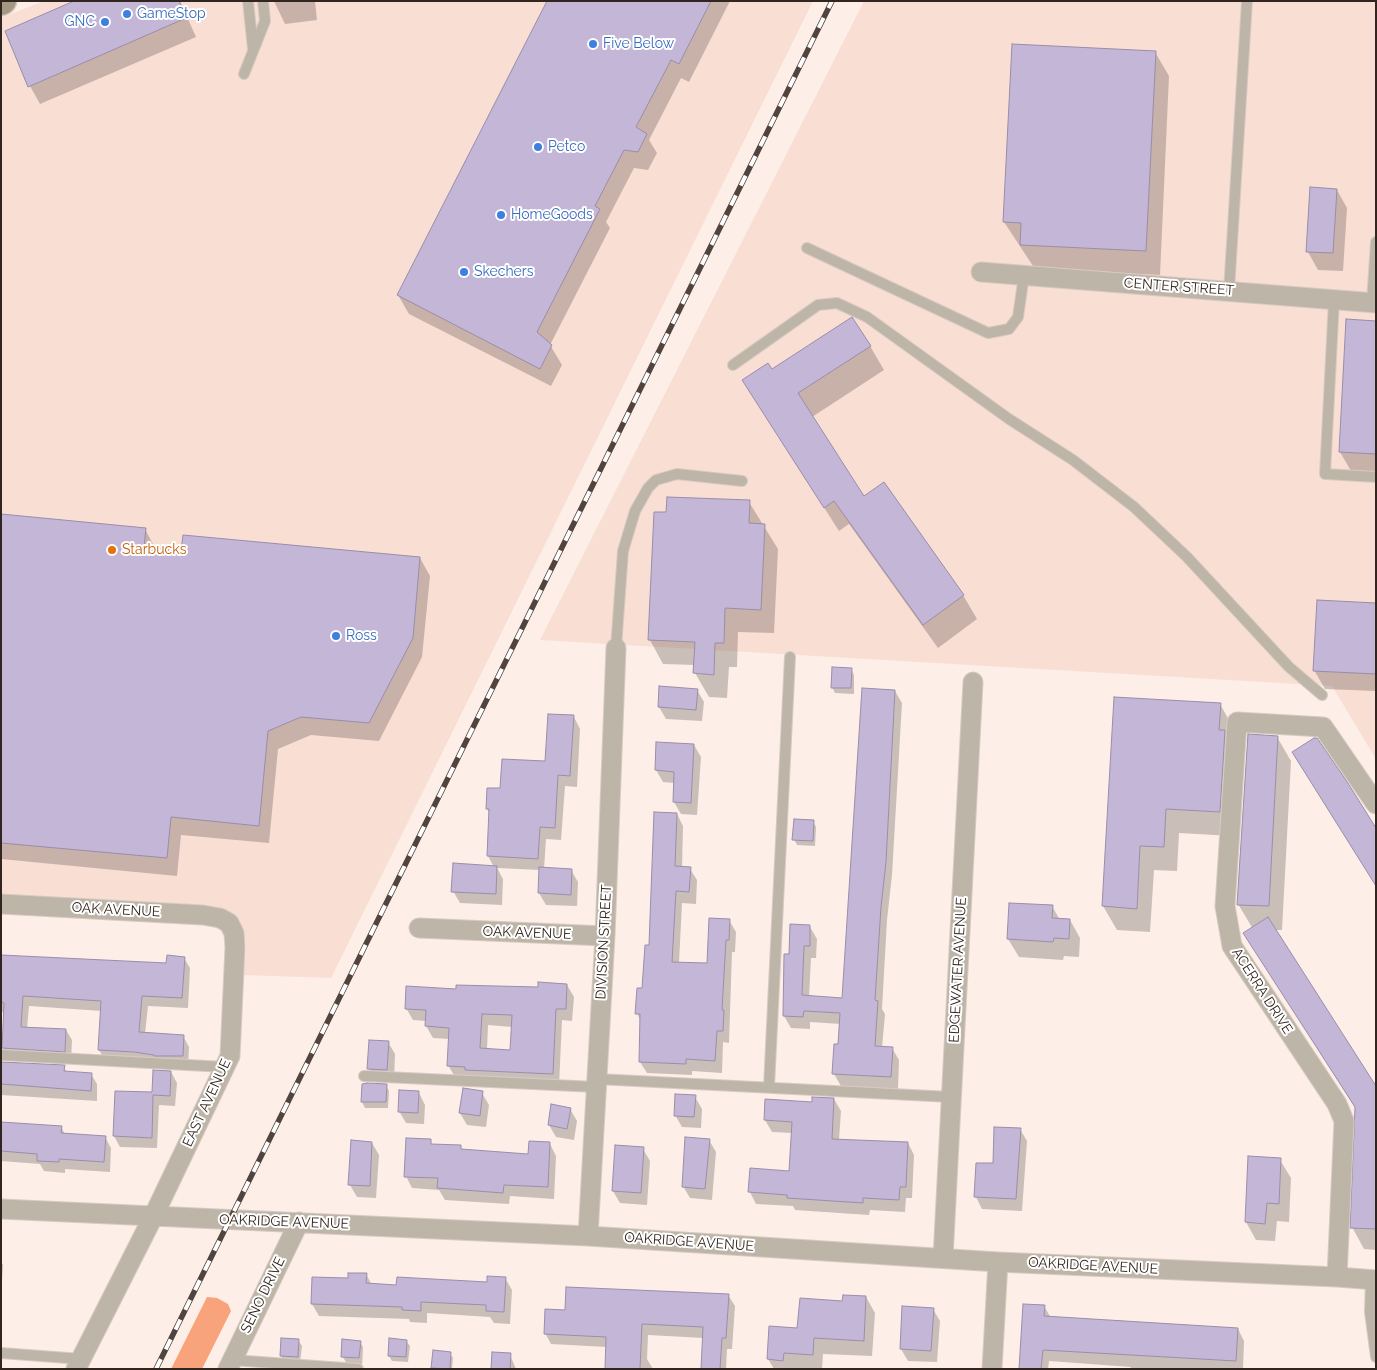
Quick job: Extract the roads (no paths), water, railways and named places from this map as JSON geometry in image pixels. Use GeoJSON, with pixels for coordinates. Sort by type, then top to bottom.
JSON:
{"type":"FeatureCollection","features":[{"type":"Feature","properties":{"kind":"street","name":"CENTER STREET"},"geometry":{"type":"LineString","coordinates":[[982,272],[1374,303]]}},
{"type":"Feature","properties":{"kind":"street","name":"DIVISION STREET"},"geometry":{"type":"LineString","coordinates":[[588,1236],[605,936],[616,648]]}},
{"type":"Feature","properties":{"kind":"street","name":"EDGEWATER AVENUE"},"geometry":{"type":"LineString","coordinates":[[943,1258],[973,682]]}},
{"type":"Feature","properties":{"kind":"street","name":"ACERRA DRIVE"},"geometry":{"type":"LineString","coordinates":[[1337,1277],[1344,1121],[1337,1104],[1232,946],[1225,906],[1236,722],[1323,727],[1376,804]]}},
{"type":"Feature","properties":{"kind":"street","name":"OAK AVENUE"},"geometry":{"type":"LineString","coordinates":[[1,904],[203,915],[220,918],[229,923]]}},
{"type":"Feature","properties":{"kind":"street","name":"EAST AVENUE"},"geometry":{"type":"LineString","coordinates":[[78,1364],[153,1218],[225,1067],[232,1042],[236,947],[234,932],[229,923]]}},
{"type":"Feature","properties":{"kind":"street","name":"OAK AVENUE"},"geometry":{"type":"LineString","coordinates":[[419,928],[605,936]]}},
{"type":"Feature","properties":{"kind":"street","name":"OAKRIDGE AVENUE"},"geometry":{"type":"LineString","coordinates":[[1,1209],[153,1218],[299,1222],[588,1236],[998,1262],[1374,1280]]}},
{"type":"Feature","properties":{"kind":"street","name":"SENO DRIVE"},"geometry":{"type":"LineString","coordinates":[[230,1364],[299,1222]]}},
{"type":"Feature","properties":{"kind":"street"},"geometry":{"type":"LineString","coordinates":[[992,1369],[998,1262]]}},
{"type":"Feature","properties":{"kind":"lane"},"geometry":{"type":"LineString","coordinates":[[248,1],[253,50]]}},
{"type":"Feature","properties":{"kind":"lane"},"geometry":{"type":"LineString","coordinates":[[244,74],[265,21],[263,1]]}},
{"type":"Feature","properties":{"kind":"lane"},"geometry":{"type":"LineString","coordinates":[[1230,291],[1248,1]]}},
{"type":"Feature","properties":{"kind":"lane"},"geometry":{"type":"LineString","coordinates":[[1374,303],[1376,242]]}},
{"type":"Feature","properties":{"kind":"lane"},"geometry":{"type":"LineString","coordinates":[[807,248],[988,332],[1008,329],[1018,317],[1024,275]]}},
{"type":"Feature","properties":{"kind":"lane"},"geometry":{"type":"LineString","coordinates":[[1334,300],[1325,474],[1376,477]]}},
{"type":"Feature","properties":{"kind":"lane"},"geometry":{"type":"LineString","coordinates":[[732,365],[818,305],[837,304],[867,317],[1009,419],[1073,460],[1134,506],[1187,556],[1289,667],[1322,696]]}},
{"type":"Feature","properties":{"kind":"lane"},"geometry":{"type":"LineString","coordinates":[[616,648],[623,551],[635,511],[648,488],[660,478],[677,474],[742,481]]}},
{"type":"Feature","properties":{"kind":"lane"},"geometry":{"type":"LineString","coordinates":[[768,1087],[790,657]]}},
{"type":"Feature","properties":{"kind":"lane"},"geometry":{"type":"LineString","coordinates":[[1,1055],[225,1067]]}},
{"type":"Feature","properties":{"kind":"lane"},"geometry":{"type":"LineString","coordinates":[[364,1076],[768,1087],[951,1096]]}},
{"type":"Feature","properties":{"kind":"lane"},"geometry":{"type":"LineString","coordinates":[[1374,1280],[1370,1312],[1376,1357]]}},
{"type":"Feature","properties":{"kind":"lane"},"geometry":{"type":"LineString","coordinates":[[1,1353],[78,1364]]}},
{"type":"Feature","properties":{"kind":"lane"},"geometry":{"type":"LineString","coordinates":[[230,1364],[358,1369]]}},
{"type":"Feature","properties":{"kind":"railway"},"geometry":{"type":"LineString","coordinates":[[156,1369],[832,1]]}},
{"type":"Feature","properties":{"kind":"place","name":"GameStop"},"geometry":{"type":"Point","coordinates":[127,14]}},
{"type":"Feature","properties":{"kind":"place","name":"GNC"},"geometry":{"type":"Point","coordinates":[105,22]}},
{"type":"Feature","properties":{"kind":"place","name":"Five Below"},"geometry":{"type":"Point","coordinates":[593,44]}},
{"type":"Feature","properties":{"kind":"place","name":"Petco"},"geometry":{"type":"Point","coordinates":[538,147]}},
{"type":"Feature","properties":{"kind":"place","name":"HomeGoods"},"geometry":{"type":"Point","coordinates":[501,215]}},
{"type":"Feature","properties":{"kind":"place","name":"Skechers"},"geometry":{"type":"Point","coordinates":[464,272]}},
{"type":"Feature","properties":{"kind":"place","name":"Starbucks"},"geometry":{"type":"Point","coordinates":[112,550]}},
{"type":"Feature","properties":{"kind":"place","name":"Ross"},"geometry":{"type":"Point","coordinates":[336,636]}}]}
